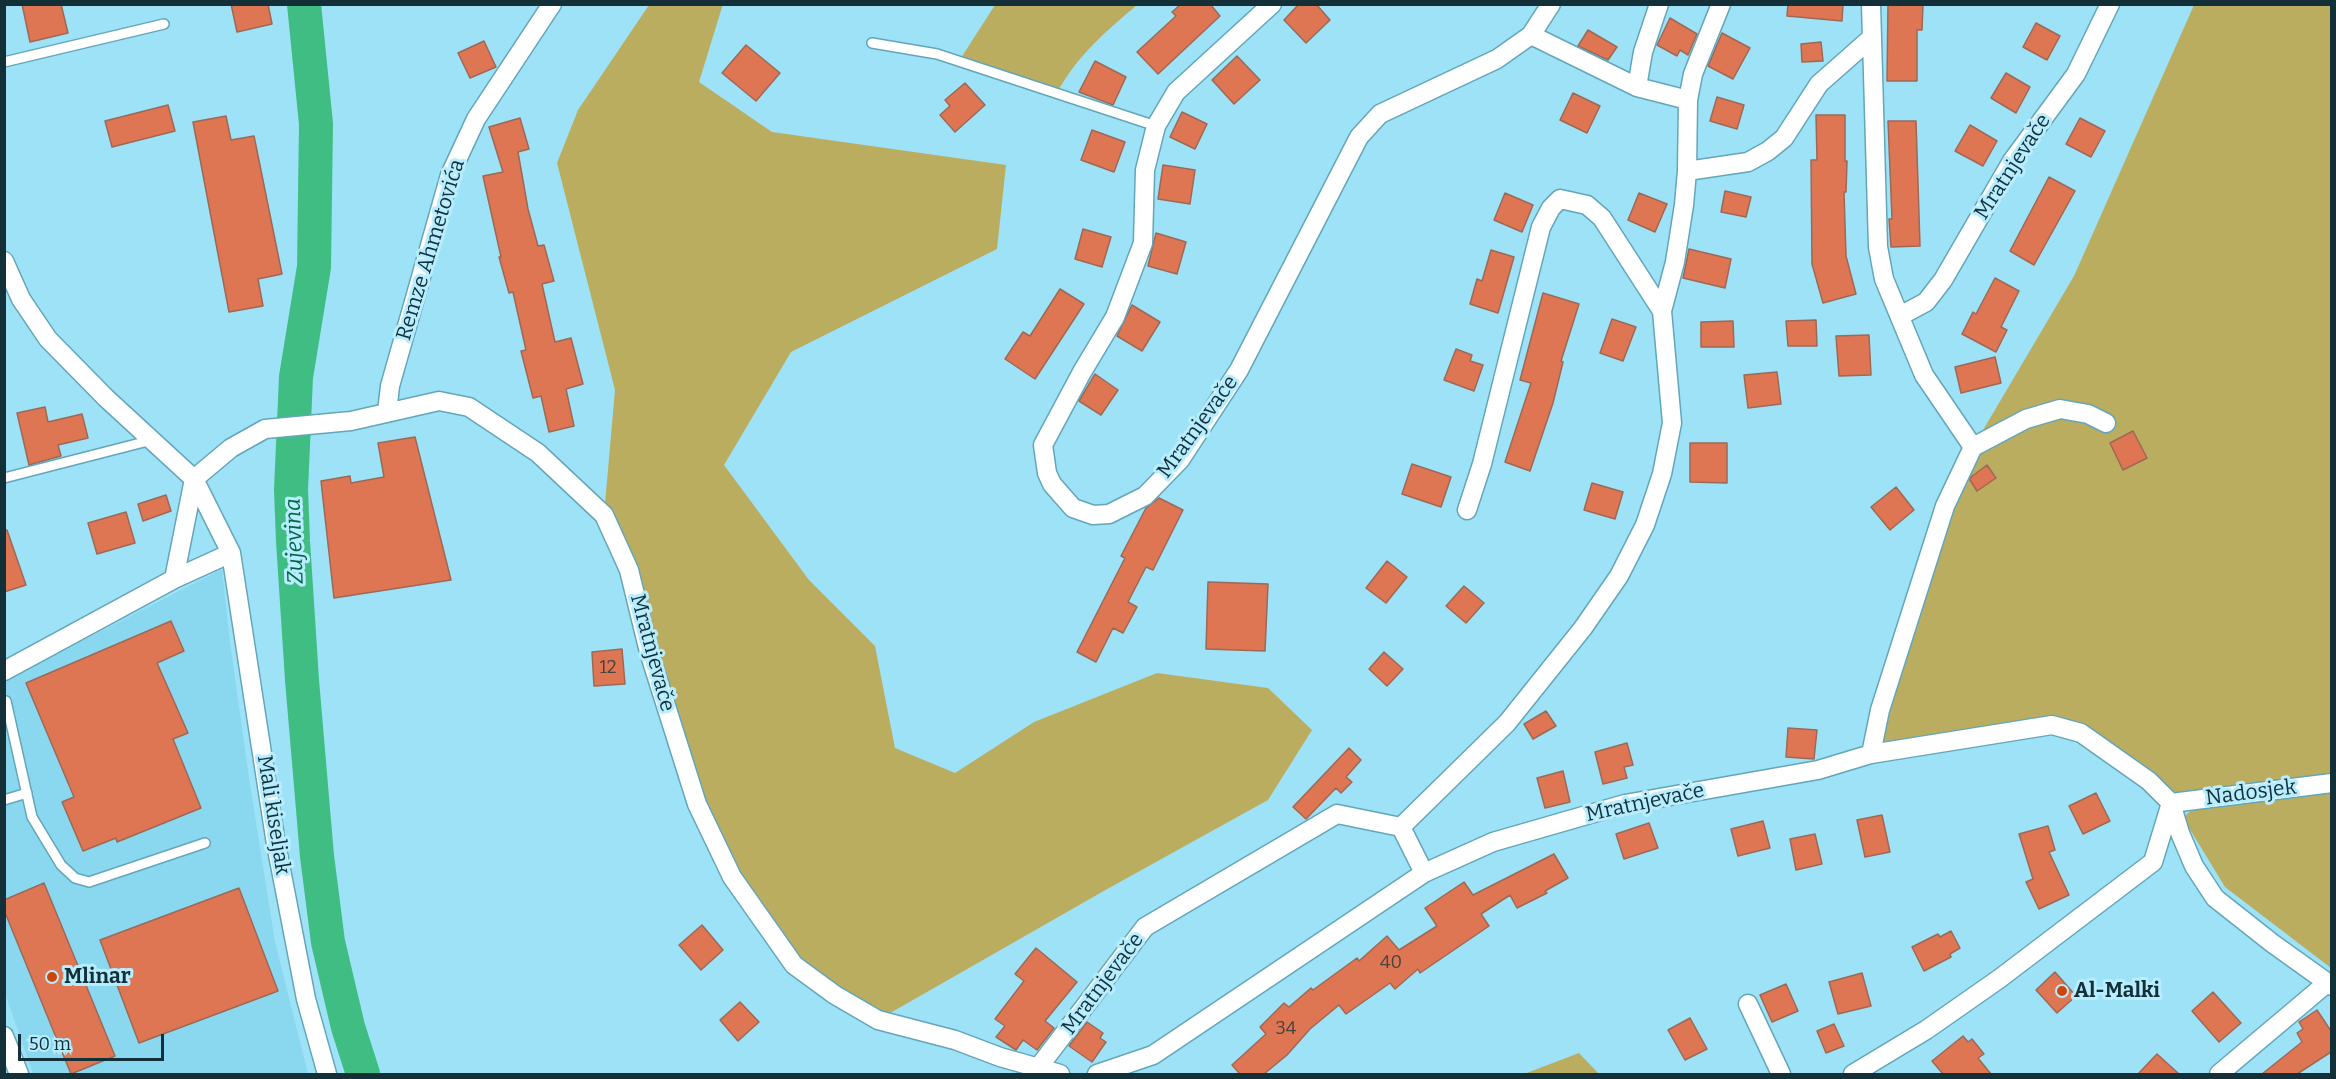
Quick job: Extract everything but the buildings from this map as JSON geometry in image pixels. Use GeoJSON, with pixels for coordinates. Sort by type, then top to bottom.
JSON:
{"type":"FeatureCollection","features":[{"type":"Feature","properties":{"kind":"street","name":"Remze Ahmetovića"},"geometry":{"type":"LineString","coordinates":[[387,412],[390,386],[450,175],[476,119],[552,4]]}},
{"type":"Feature","properties":{"kind":"street","name":"Mratnjevače"},"geometry":{"type":"LineString","coordinates":[[1272,4],[1176,92],[1156,126],[1145,170],[1143,243],[1116,317],[1082,372],[1043,445],[1047,473],[1052,484],[1073,508],[1093,515],[1109,514],[1145,496],[1180,460],[1239,370],[1359,137],[1380,114],[1497,59],[1531,35],[1551,4]]}},
{"type":"Feature","properties":{"kind":"street"},"geometry":{"type":"LineString","coordinates":[[1637,87],[1642,52],[1659,4]]}},
{"type":"Feature","properties":{"kind":"street"},"geometry":{"type":"LineString","coordinates":[[1424,873],[1401,827],[1508,723],[1583,627],[1619,576],[1645,525],[1662,474],[1672,423],[1662,311],[1675,262],[1687,171],[1688,100],[1693,74],[1721,4]]}},
{"type":"Feature","properties":{"kind":"street"},"geometry":{"type":"LineString","coordinates":[[1871,4],[1870,39],[1878,247],[1884,279],[1924,375],[1973,447]]}},
{"type":"Feature","properties":{"kind":"street","name":"Mratnjevače"},"geometry":{"type":"LineString","coordinates":[[1900,316],[1926,302],[1942,280],[2013,161],[2076,74],[2110,4]]}},
{"type":"Feature","properties":{"kind":"street"},"geometry":{"type":"LineString","coordinates":[[1531,35],[1637,87],[1688,100]]}},
{"type":"Feature","properties":{"kind":"street"},"geometry":{"type":"LineString","coordinates":[[1687,171],[1748,162],[1768,151],[1784,138],[1819,84],[1870,39]]}},
{"type":"Feature","properties":{"kind":"street"},"geometry":{"type":"LineString","coordinates":[[1467,510],[1482,464],[1541,228],[1551,208],[1560,199],[1587,204],[1602,218],[1662,311]]}},
{"type":"Feature","properties":{"kind":"street","name":"Mali kiseljak"},"geometry":{"type":"LineString","coordinates":[[4,261],[21,299],[48,339],[106,398],[194,479],[231,553],[276,844],[306,999],[327,1074]]}},
{"type":"Feature","properties":{"kind":"street","name":"Mratnjevače"},"geometry":{"type":"LineString","coordinates":[[194,479],[231,448],[265,429],[351,421],[439,401],[469,407],[538,453],[604,515],[629,570],[649,652],[697,804],[732,877],[794,965],[835,995],[878,1020],[955,1040],[1000,1057],[1060,1074]]}},
{"type":"Feature","properties":{"kind":"street"},"geometry":{"type":"LineString","coordinates":[[1871,754],[1880,710],[1945,506],[1973,447],[2026,418],[2060,409],[2088,414],[2106,423]]}},
{"type":"Feature","properties":{"kind":"street"},"geometry":{"type":"LineString","coordinates":[[174,579],[194,479]]}},
{"type":"Feature","properties":{"kind":"street"},"geometry":{"type":"LineString","coordinates":[[4,671],[174,579],[231,553]]}},
{"type":"Feature","properties":{"kind":"street","name":"Mratnjevače"},"geometry":{"type":"LineString","coordinates":[[1097,1074],[1153,1055],[1424,873],[1493,842],[1625,804],[1818,770],[1871,754],[2052,725],[2067,727],[2081,733],[2149,781],[2171,803],[2180,833],[2194,866],[2215,897],[2329,985],[2219,1074]]}},
{"type":"Feature","properties":{"kind":"street","name":"Nadosjek"},"geometry":{"type":"LineString","coordinates":[[2171,803],[2331,783]]}},
{"type":"Feature","properties":{"kind":"street"},"geometry":{"type":"LineString","coordinates":[[1853,1074],[1926,1030],[1999,979],[2153,862],[2171,803]]}},
{"type":"Feature","properties":{"kind":"street","name":"Mratnjevače"},"geometry":{"type":"LineString","coordinates":[[1038,1068],[1145,927],[1337,814],[1401,827]]}},
{"type":"Feature","properties":{"kind":"street"},"geometry":{"type":"LineString","coordinates":[[1748,1004],[1781,1074]]}},
{"type":"Feature","properties":{"kind":"street"},"geometry":{"type":"LineString","coordinates":[[4,1036],[19,1074]]}},
{"type":"Feature","properties":{"kind":"lane"},"geometry":{"type":"LineString","coordinates":[[4,62],[164,24]]}},
{"type":"Feature","properties":{"kind":"lane"},"geometry":{"type":"LineString","coordinates":[[872,43],[937,54],[1156,126]]}},
{"type":"Feature","properties":{"kind":"lane"},"geometry":{"type":"LineString","coordinates":[[4,478],[152,440]]}},
{"type":"Feature","properties":{"kind":"lane"},"geometry":{"type":"LineString","coordinates":[[6,702],[32,817],[44,841],[61,865],[75,878],[89,882],[205,843]]}},
{"type":"Feature","properties":{"kind":"lane"},"geometry":{"type":"LineString","coordinates":[[4,800],[27,794]]}},
{"type":"Feature","properties":{"kind":"shaded area"},"geometry":{"type":"Polygon","coordinates":[[[723,4],[699,82],[772,132],[1006,165],[997,249],[791,352],[724,465],[809,580],[875,646],[895,748],[955,773],[1034,722],[1157,673],[1268,688],[1312,730],[1268,800],[878,1020],[794,965],[732,877],[604,515],[615,390],[557,163],[578,110],[649,5],[723,4]]]}},
{"type":"Feature","properties":{"kind":"shaded area"},"geometry":{"type":"Polygon","coordinates":[[[995,5],[1137,5],[1082,56],[1057,93],[959,61],[995,5]]]}},
{"type":"Feature","properties":{"kind":"shaded area"},"geometry":{"type":"Polygon","coordinates":[[[2194,5],[2331,5],[2331,968],[2225,887],[2183,818],[2202,800],[2171,803],[2067,727],[1871,754],[1973,447],[2074,276],[2194,5]]]}},
{"type":"Feature","properties":{"kind":"shaded area"},"geometry":{"type":"Polygon","coordinates":[[[222,569],[249,778],[275,942],[308,1074],[33,1074],[5,993],[4,681],[222,569]]]}},
{"type":"Feature","properties":{"kind":"shaded area"},"geometry":{"type":"Polygon","coordinates":[[[1579,1053],[1599,1074],[1524,1074],[1579,1053]]]}},
{"type":"Feature","properties":{"kind":"waterway","name":"Zujevina"},"geometry":{"type":"LineString","coordinates":[[304,4],[316,124],[314,267],[296,377],[291,490],[293,541],[317,856],[328,942],[348,1027],[363,1074]]}},
{"type":"Feature","properties":{"kind":"place","name":"Mlinar"},"geometry":{"type":"Point","coordinates":[52,977]}},
{"type":"Feature","properties":{"kind":"place","name":"Al-Malki"},"geometry":{"type":"Point","coordinates":[2062,991]}}]}
